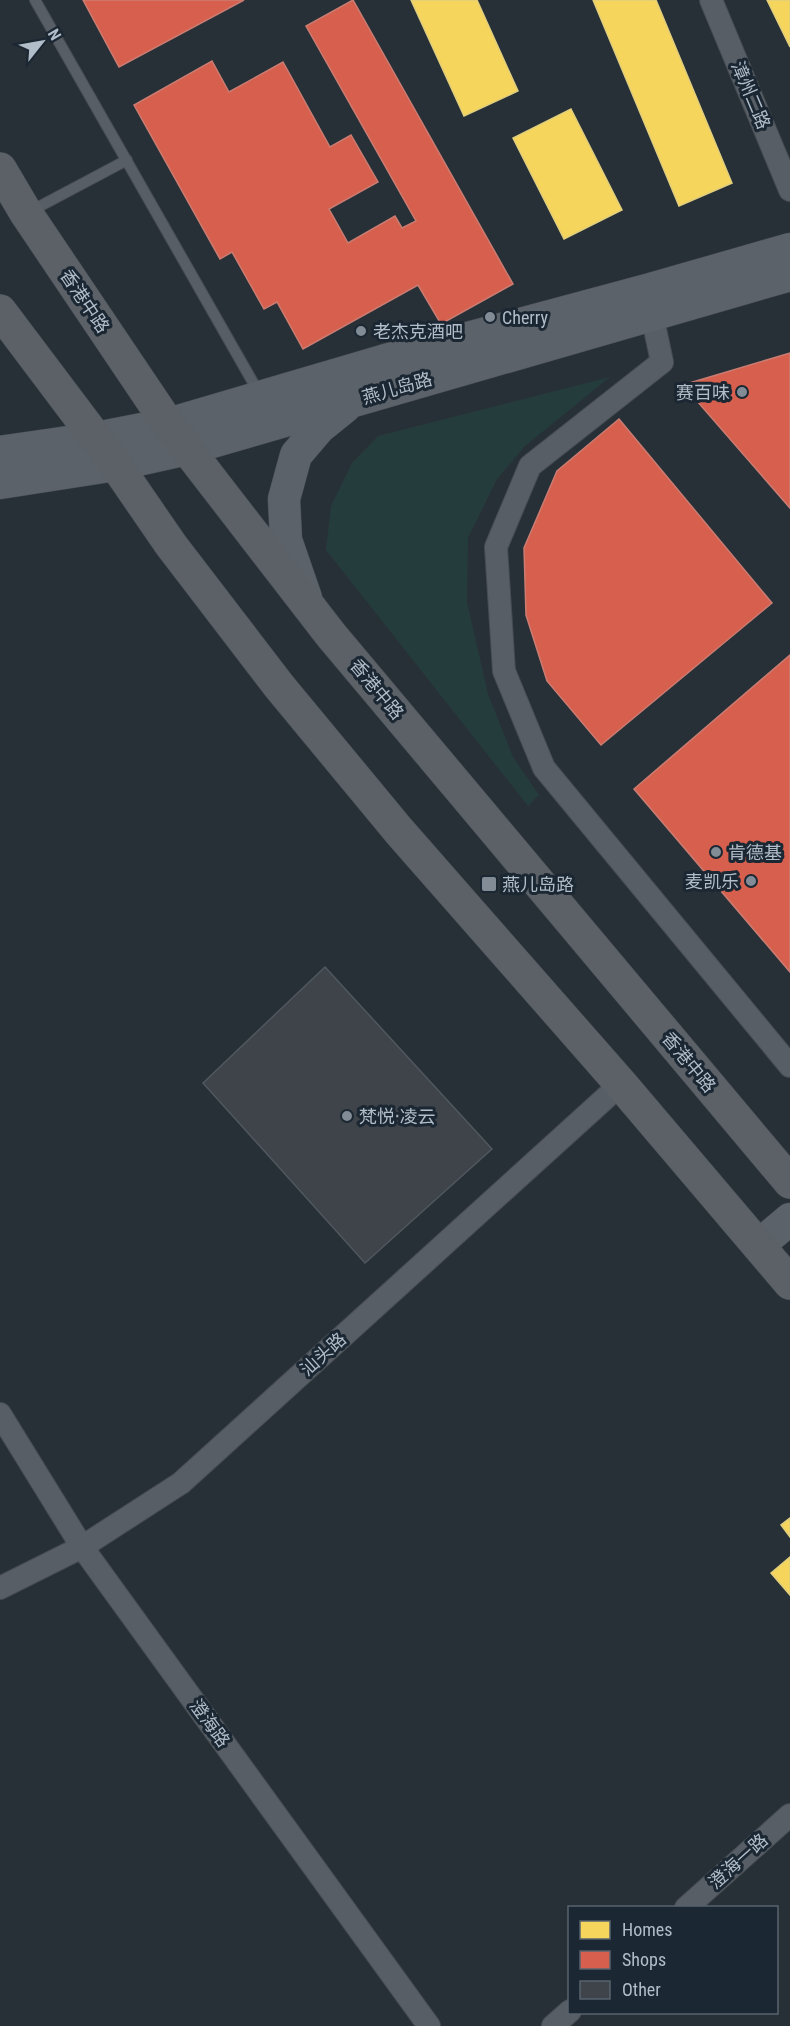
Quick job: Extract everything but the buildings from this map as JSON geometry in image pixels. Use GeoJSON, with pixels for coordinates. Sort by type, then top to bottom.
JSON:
{"type":"FeatureCollection","features":[{"type":"Feature","properties":{"kind":"main road","name":"香港中路"},"geometry":{"type":"LineString","coordinates":[[0,169],[26,213],[178,436],[346,653],[790,1182]]}},
{"type":"Feature","properties":{"kind":"main road","name":"燕儿岛路"},"geometry":{"type":"LineString","coordinates":[[0,483],[116,465],[261,396],[382,360],[647,290],[790,249]]}},
{"type":"Feature","properties":{"kind":"main road","name":"燕儿岛路"},"geometry":{"type":"LineString","coordinates":[[0,452],[96,438],[178,436],[352,401],[790,275]]}},
{"type":"Feature","properties":{"kind":"main road"},"geometry":{"type":"LineString","coordinates":[[0,311],[116,465],[171,545],[279,686],[399,831],[621,1084],[790,1283]]}},
{"type":"Feature","properties":{"kind":"main road"},"geometry":{"type":"LineString","coordinates":[[309,605],[286,540],[284,499],[296,455],[319,428],[352,401]]}},
{"type":"Feature","properties":{"kind":"main road"},"geometry":{"type":"LineString","coordinates":[[758,1246],[790,1219]]}},
{"type":"Feature","properties":{"kind":"street","name":"漳州二路"},"geometry":{"type":"LineString","coordinates":[[711,0],[790,190]]}},
{"type":"Feature","properties":{"kind":"street"},"geometry":{"type":"LineString","coordinates":[[652,315],[662,362],[530,466],[496,547],[504,671],[544,768],[790,1066]]}},
{"type":"Feature","properties":{"kind":"street","name":"汕头路"},"geometry":{"type":"LineString","coordinates":[[0,1588],[82,1547],[181,1483],[621,1084]]}},
{"type":"Feature","properties":{"kind":"street","name":"澄海路"},"geometry":{"type":"LineString","coordinates":[[0,1414],[82,1547],[429,2026]]}},
{"type":"Feature","properties":{"kind":"street","name":"澄海一路"},"geometry":{"type":"LineString","coordinates":[[688,1906],[790,1815]]}},
{"type":"Feature","properties":{"kind":"street"},"geometry":{"type":"LineString","coordinates":[[553,2026],[568,2013]]}},
{"type":"Feature","properties":{"kind":"lane"},"geometry":{"type":"LineString","coordinates":[[35,0],[261,396]]}},
{"type":"Feature","properties":{"kind":"lane"},"geometry":{"type":"LineString","coordinates":[[26,213],[127,160]]}},
{"type":"Feature","properties":{"kind":"green space"},"geometry":{"type":"Polygon","coordinates":[[[610,377],[525,446],[497,479],[468,538],[467,602],[488,694],[513,757],[539,795],[528,806],[326,550],[331,506],[352,463],[378,436],[610,377]]]}},
{"type":"Feature","properties":{"kind":"place","name":"Cherry"},"geometry":{"type":"Point","coordinates":[490,317]}},
{"type":"Feature","properties":{"kind":"place","name":"老杰克酒吧"},"geometry":{"type":"Point","coordinates":[361,331]}},
{"type":"Feature","properties":{"kind":"place","name":"赛百味"},"geometry":{"type":"Point","coordinates":[742,392]}},
{"type":"Feature","properties":{"kind":"place","name":"肯德基"},"geometry":{"type":"Point","coordinates":[716,852]}},
{"type":"Feature","properties":{"kind":"place","name":"麦凯乐"},"geometry":{"type":"Point","coordinates":[751,881]}},
{"type":"Feature","properties":{"kind":"place","name":"燕儿岛路"},"geometry":{"type":"Point","coordinates":[489,884]}},
{"type":"Feature","properties":{"kind":"place","name":"梵悦·凌云"},"geometry":{"type":"Point","coordinates":[347,1116]}}]}
